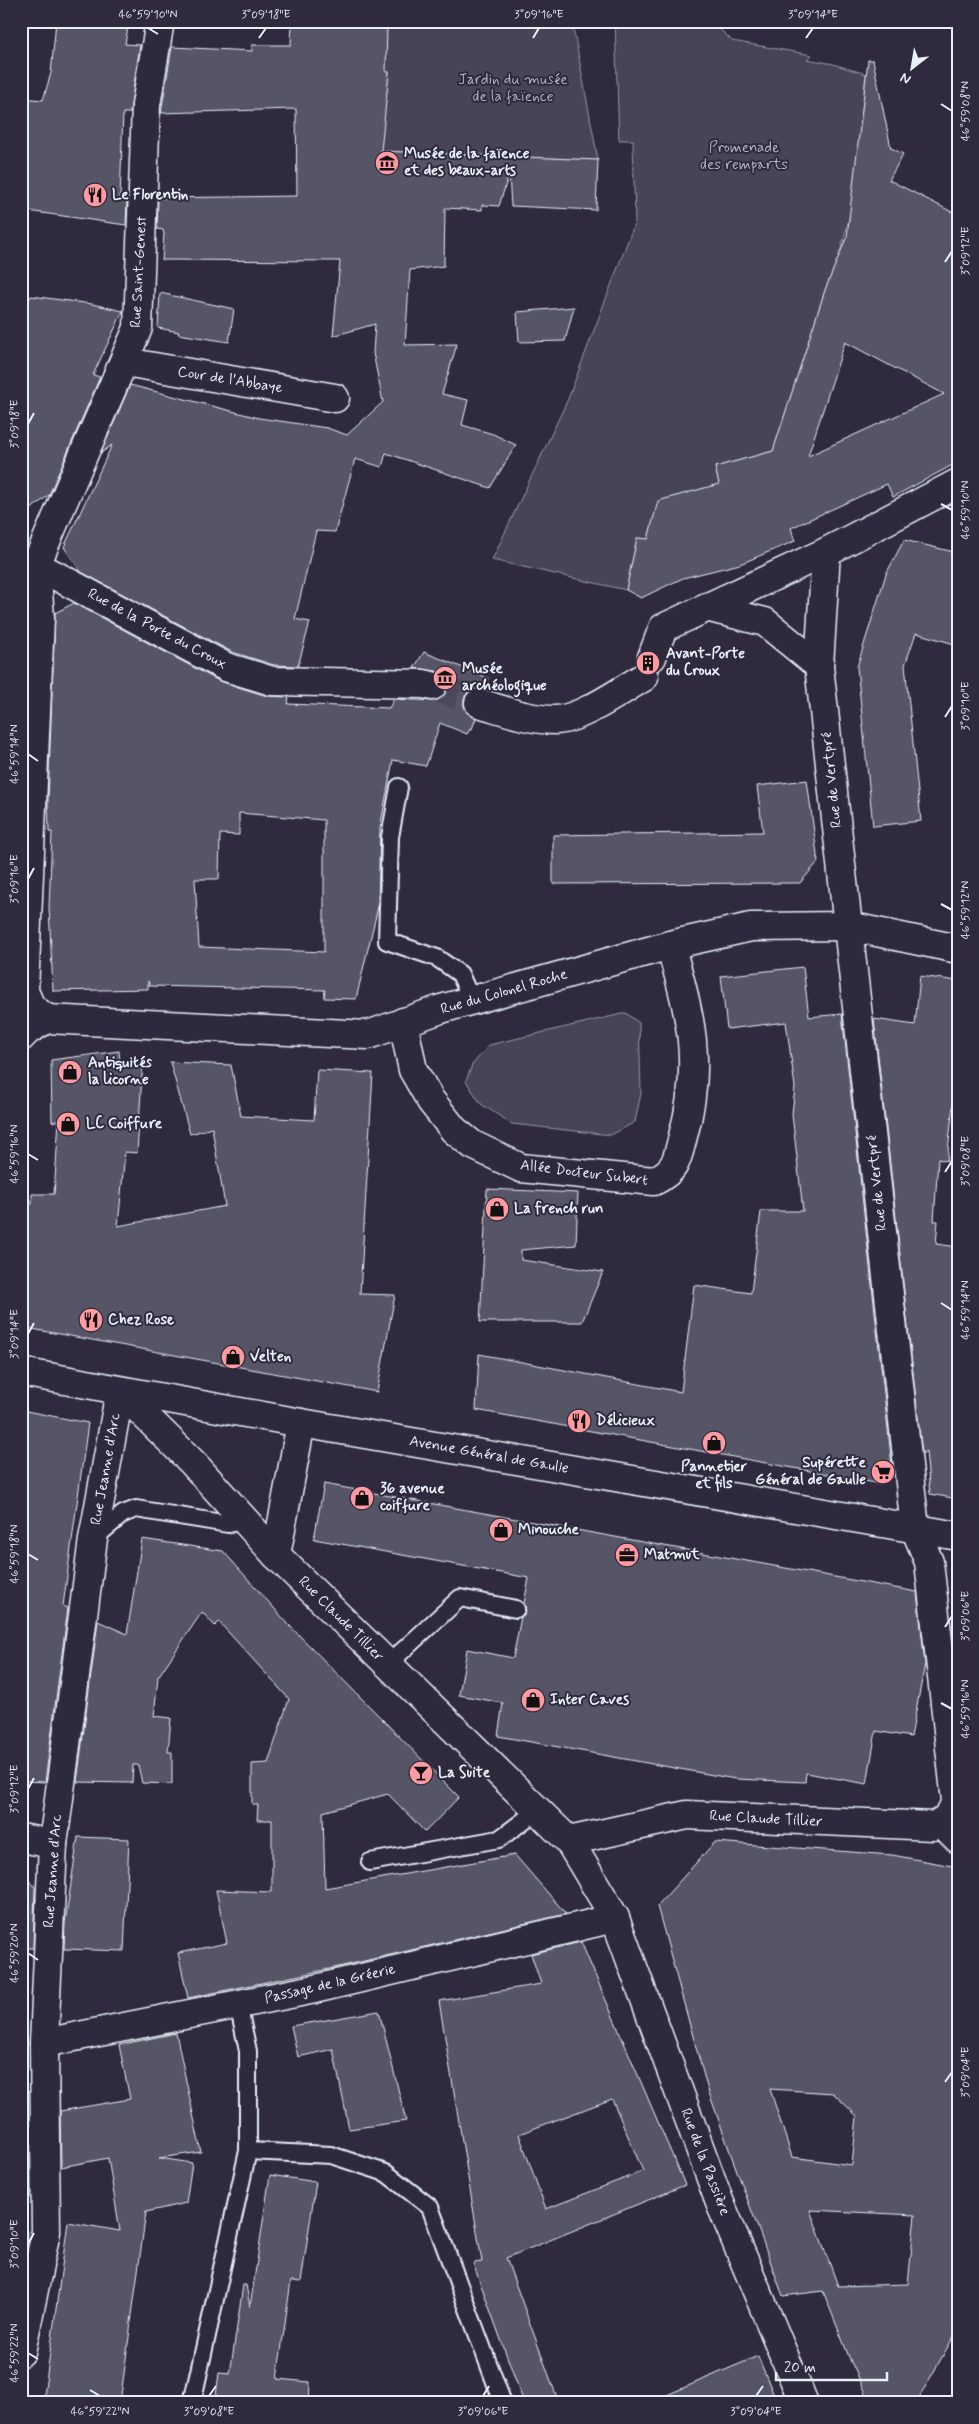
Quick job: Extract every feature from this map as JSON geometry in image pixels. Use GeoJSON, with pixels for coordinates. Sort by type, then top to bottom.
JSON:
{"type":"FeatureCollection","features":[{"type":"Feature","properties":{"kind":"street","name":"Rue Saint-Genest"},"geometry":{"type":"LineString","coordinates":[[29,563],[124,362],[138,328],[146,105],[160,21]]}},
{"type":"Feature","properties":{"kind":"street","name":"Cour de l'Abbaye"},"geometry":{"type":"LineString","coordinates":[[124,362],[335,398]]}},
{"type":"Feature","properties":{"kind":"street"},"geometry":{"type":"LineString","coordinates":[[480,703],[532,718],[557,720],[596,707],[648,667],[663,628],[826,552],[958,483]]}},
{"type":"Feature","properties":{"kind":"street","name":"Rue de Vertpré"},"geometry":{"type":"LineString","coordinates":[[826,552],[819,666],[915,1528],[929,1562],[956,1801],[950,1814],[950,1831]]}},
{"type":"Feature","properties":{"kind":"street","name":"Rue de la Porte du Croux"},"geometry":{"type":"LineString","coordinates":[[29,563],[226,666],[272,681],[424,684],[432,686]]}},
{"type":"Feature","properties":{"kind":"street"},"geometry":{"type":"LineString","coordinates":[[21,1037],[28,1030],[47,1019],[31,1007],[24,991],[25,896],[40,618],[29,563]]}},
{"type":"Feature","properties":{"kind":"street"},"geometry":{"type":"LineString","coordinates":[[706,607],[764,622],[819,666]]}},
{"type":"Feature","properties":{"kind":"street","name":"Rue du Colonel Roche"},"geometry":{"type":"LineString","coordinates":[[47,1019],[368,1035],[404,1022],[670,945],[751,927],[848,926],[958,950]]}},
{"type":"Feature","properties":{"kind":"street","name":"Allée Docteur Subert"},"geometry":{"type":"LineString","coordinates":[[404,1022],[413,1070],[431,1101],[454,1130],[472,1145],[521,1168],[654,1181],[668,1175],[674,1167],[688,1118],[695,1060],[687,1005],[670,945]]}},
{"type":"Feature","properties":{"kind":"street","name":"Avenue Général de Gaulle"},"geometry":{"type":"LineString","coordinates":[[21,1372],[301,1423],[958,1536]]}},
{"type":"Feature","properties":{"kind":"street","name":"Rue Claude Tillier"},"geometry":{"type":"LineString","coordinates":[[120,1391],[193,1463],[276,1555],[569,1841],[615,1918]]}},
{"type":"Feature","properties":{"kind":"street","name":"Rue Jeanne d'Arc"},"geometry":{"type":"LineString","coordinates":[[21,2352],[46,2232],[44,2043],[53,1844],[93,1539],[120,1391]]}},
{"type":"Feature","properties":{"kind":"street"},"geometry":{"type":"LineString","coordinates":[[276,1555],[301,1423]]}},
{"type":"Feature","properties":{"kind":"street","name":"Rue Claude Tillier"},"geometry":{"type":"LineString","coordinates":[[569,1841],[687,1815],[918,1827],[933,1826],[950,1831]]}},
{"type":"Feature","properties":{"kind":"street"},"geometry":{"type":"LineString","coordinates":[[21,1838],[53,1844]]}},
{"type":"Feature","properties":{"kind":"street","name":"Passage de la Gréerie"},"geometry":{"type":"LineString","coordinates":[[44,2043],[314,1989],[615,1918]]}},
{"type":"Feature","properties":{"kind":"street","name":"Rue de la Passière"},"geometry":{"type":"LineString","coordinates":[[615,1918],[720,2203],[804,2403]]}},
{"type":"Feature","properties":{"kind":"lane"},"geometry":{"type":"LineString","coordinates":[[399,787],[390,837],[387,941],[437,958],[460,974],[472,1002]]}},
{"type":"Feature","properties":{"kind":"lane"},"geometry":{"type":"LineString","coordinates":[[93,1539],[123,1514],[136,1509],[228,1524],[240,1515]]}},
{"type":"Feature","properties":{"kind":"lane"},"geometry":{"type":"LineString","coordinates":[[388,1665],[460,1598],[516,1609]]}},
{"type":"Feature","properties":{"kind":"lane"},"geometry":{"type":"LineString","coordinates":[[370,1862],[499,1840],[538,1810]]}},
{"type":"Feature","properties":{"kind":"lane"},"geometry":{"type":"LineString","coordinates":[[192,2403],[248,2151],[248,2051],[238,2004]]}},
{"type":"Feature","properties":{"kind":"lane"},"geometry":{"type":"LineString","coordinates":[[248,2151],[331,2155],[386,2172],[430,2207],[503,2403]]}},
{"type":"Feature","properties":{"kind":"green space","name":"Jardin du musée de la faïence"},"geometry":{"type":"Polygon","coordinates":[[[387,21],[572,21],[598,160],[373,151],[385,108],[389,72],[376,72],[387,21]]]}},
{"type":"Feature","properties":{"kind":"green space","name":"Promenade des remparts"},"geometry":{"type":"Polygon","coordinates":[[[615,21],[717,21],[718,27],[732,41],[812,55],[807,59],[833,64],[866,74],[850,215],[839,256],[825,290],[773,451],[715,467],[719,484],[659,501],[665,524],[653,521],[648,539],[637,538],[626,590],[492,560],[568,399],[635,222],[633,140],[619,140],[615,21]]]}},
{"type":"Feature","properties":{"kind":"green space"},"geometry":{"type":"Polygon","coordinates":[[[626,1013],[639,1023],[641,1093],[635,1122],[611,1135],[512,1124],[481,1104],[466,1081],[472,1065],[489,1045],[626,1013]]]}},
{"type":"Feature","properties":{"kind":"green space"},"geometry":{"type":"Polygon","coordinates":[[[21,2213],[28,2233],[21,2267],[21,2213]]]}},
{"type":"Feature","properties":{"kind":"building"},"geometry":{"type":"Polygon","coordinates":[[[56,21],[129,21],[125,44],[140,45],[130,113],[123,113],[120,199],[127,199],[126,225],[21,210],[21,98],[43,100],[51,73],[56,21]]]}},
{"type":"Feature","properties":{"kind":"building"},"geometry":{"type":"Polygon","coordinates":[[[292,21],[387,21],[386,72],[389,72],[381,151],[598,160],[596,210],[511,206],[509,174],[499,206],[482,205],[482,210],[445,208],[444,266],[410,270],[405,345],[457,344],[442,394],[468,400],[462,425],[493,434],[516,445],[490,488],[386,453],[382,467],[355,459],[335,532],[316,531],[295,619],[310,622],[298,666],[274,665],[232,652],[81,572],[64,547],[112,445],[101,453],[130,385],[259,418],[327,428],[347,435],[383,402],[373,353],[375,324],[333,336],[340,261],[162,260],[164,234],[163,230],[157,229],[158,198],[297,196],[296,109],[161,113],[172,47],[252,51],[252,45],[291,45],[292,21]]]}},
{"type":"Feature","properties":{"kind":"building"},"geometry":{"type":"Polygon","coordinates":[[[868,60],[873,60],[891,148],[903,154],[889,180],[958,215],[958,462],[893,497],[887,484],[791,528],[795,541],[740,564],[683,578],[641,598],[626,590],[637,538],[648,539],[658,501],[719,484],[715,467],[773,451],[825,290],[847,236],[868,60]],[[845,342],[808,456],[944,394],[845,342]]]}},
{"type":"Feature","properties":{"kind":"building"},"geometry":{"type":"Polygon","coordinates":[[[160,293],[234,309],[229,342],[178,334],[179,332],[158,328],[160,293]]]}},
{"type":"Feature","properties":{"kind":"building"},"geometry":{"type":"Polygon","coordinates":[[[31,296],[92,304],[123,311],[93,375],[100,377],[49,495],[21,517],[21,315],[31,296]]]}},
{"type":"Feature","properties":{"kind":"building"},"geometry":{"type":"Polygon","coordinates":[[[574,307],[565,341],[519,342],[517,312],[574,307]]]}},
{"type":"Feature","properties":{"kind":"building"},"geometry":{"type":"Polygon","coordinates":[[[904,540],[958,553],[958,645],[916,633],[905,665],[921,821],[873,826],[857,667],[886,574],[904,540]]]}},
{"type":"Feature","properties":{"kind":"building"},"geometry":{"type":"Polygon","coordinates":[[[74,603],[219,681],[267,696],[289,697],[288,704],[389,708],[394,699],[437,701],[443,697],[447,690],[447,682],[443,675],[436,671],[414,668],[424,652],[488,678],[486,685],[490,687],[489,690],[475,688],[469,691],[464,698],[464,706],[467,713],[476,718],[472,729],[467,734],[440,723],[426,766],[393,760],[380,828],[378,907],[356,999],[324,998],[325,990],[150,986],[148,981],[148,989],[53,991],[49,907],[52,832],[49,832],[48,800],[55,613],[74,603]],[[239,813],[239,835],[220,834],[219,879],[195,879],[199,947],[324,952],[324,820],[239,813]]]}},
{"type":"Feature","properties":{"kind":"building"},"geometry":{"type":"Polygon","coordinates":[[[24,629],[21,691],[21,631],[24,629]]]}},
{"type":"Feature","properties":{"kind":"building"},"geometry":{"type":"Polygon","coordinates":[[[807,780],[818,862],[800,883],[553,884],[553,835],[763,832],[757,786],[807,780]]]}},
{"type":"Feature","properties":{"kind":"building"},"geometry":{"type":"Polygon","coordinates":[[[803,967],[809,1017],[842,1014],[893,1475],[881,1484],[476,1410],[479,1354],[681,1392],[694,1285],[751,1293],[761,1211],[803,1211],[792,1114],[795,1087],[786,1022],[727,1029],[721,976],[803,967]]]}},
{"type":"Feature","properties":{"kind":"building"},"geometry":{"type":"Polygon","coordinates":[[[920,976],[958,981],[958,1058],[947,1161],[938,1159],[934,1221],[938,1221],[936,1244],[958,1247],[958,1499],[930,1494],[926,1451],[922,1454],[874,1019],[915,1025],[920,976]]]}},
{"type":"Feature","properties":{"kind":"building"},"geometry":{"type":"Polygon","coordinates":[[[119,1051],[120,1063],[143,1061],[137,1153],[125,1152],[118,1226],[225,1206],[212,1128],[190,1134],[170,1062],[231,1065],[241,1116],[314,1120],[317,1070],[373,1073],[360,1294],[395,1295],[377,1392],[21,1327],[21,1203],[32,1204],[32,1194],[54,1194],[59,1120],[52,1122],[51,1060],[119,1051]]]}},
{"type":"Feature","properties":{"kind":"building"},"geometry":{"type":"Polygon","coordinates":[[[487,1189],[578,1193],[576,1245],[521,1250],[521,1260],[603,1272],[582,1322],[480,1322],[487,1189]]]}},
{"type":"Feature","properties":{"kind":"building"},"geometry":{"type":"Polygon","coordinates":[[[21,1410],[88,1423],[63,1606],[68,1608],[45,1782],[21,1781],[21,1410]]]}},
{"type":"Feature","properties":{"kind":"building"},"geometry":{"type":"Polygon","coordinates":[[[324,1484],[917,1592],[925,1664],[911,1737],[876,1731],[867,1784],[806,1773],[805,1782],[735,1779],[498,1736],[503,1703],[459,1695],[467,1649],[513,1658],[521,1617],[526,1611],[524,1603],[529,1578],[314,1539],[324,1484]]]}},
{"type":"Feature","properties":{"kind":"building"},"geometry":{"type":"Polygon","coordinates":[[[142,1539],[223,1551],[290,1626],[459,1797],[425,1832],[388,1794],[323,1812],[325,1888],[515,1855],[566,1914],[334,1968],[188,1998],[178,1953],[227,1943],[216,1890],[272,1892],[272,1820],[257,1820],[258,1805],[252,1804],[252,1764],[268,1763],[289,1699],[219,1622],[215,1626],[202,1612],[158,1677],[154,1716],[171,1718],[168,1752],[172,1752],[172,1784],[142,1783],[138,1765],[133,1765],[132,1783],[77,1782],[98,1621],[127,1634],[142,1539]]]}},
{"type":"Feature","properties":{"kind":"building"},"geometry":{"type":"Polygon","coordinates":[[[78,1837],[129,1839],[124,1951],[64,1949],[65,1923],[78,1837]]]}},
{"type":"Feature","properties":{"kind":"building"},"geometry":{"type":"Polygon","coordinates":[[[715,1842],[892,1855],[958,1867],[958,2329],[916,2403],[871,2403],[851,2362],[823,2291],[783,2296],[707,2087],[657,1906],[715,1842]],[[770,2089],[792,2157],[852,2165],[857,2116],[833,2093],[770,2089]],[[810,2210],[838,2286],[908,2284],[915,2215],[810,2210]]]}},
{"type":"Feature","properties":{"kind":"building"},"geometry":{"type":"Polygon","coordinates":[[[21,1869],[35,1887],[33,1948],[21,1948],[21,1869]]]}},
{"type":"Feature","properties":{"kind":"building"},"geometry":{"type":"Polygon","coordinates":[[[581,1942],[685,2185],[506,2258],[559,2403],[524,2403],[473,2263],[482,2262],[439,2001],[541,1984],[531,1954],[581,1942]],[[612,2099],[519,2134],[546,2209],[643,2171],[612,2099]]]}},
{"type":"Feature","properties":{"kind":"building"},"geometry":{"type":"Polygon","coordinates":[[[379,2011],[406,2121],[349,2129],[333,2049],[298,2057],[291,2026],[379,2011]]]}},
{"type":"Feature","properties":{"kind":"building"},"geometry":{"type":"Polygon","coordinates":[[[176,2033],[201,2152],[159,2158],[192,2163],[186,2203],[146,2212],[120,2403],[43,2403],[68,2222],[120,2231],[108,2158],[61,2167],[60,2111],[130,2099],[119,2045],[176,2033]]]}},
{"type":"Feature","properties":{"kind":"building"},"geometry":{"type":"Polygon","coordinates":[[[29,2116],[29,2142],[21,2142],[21,2118],[29,2116]]]}},
{"type":"Feature","properties":{"kind":"building"},"geometry":{"type":"Polygon","coordinates":[[[270,2175],[316,2182],[301,2282],[291,2281],[277,2379],[310,2382],[309,2403],[215,2403],[219,2373],[230,2374],[243,2285],[246,2285],[250,2307],[270,2175]]]}},
{"type":"Feature","properties":{"kind":"building"},"geometry":{"type":"Polygon","coordinates":[[[758,2356],[777,2403],[648,2403],[758,2356]]]}},
{"type":"Feature","properties":{"kind":"tunnel"},"geometry":{"type":"LineString","coordinates":[[432,686],[479,703]]}},
{"type":"Feature","properties":{"kind":"place","name":"Musée de la faïence et des beaux-arts"},"geometry":{"type":"Point","coordinates":[387,163]}},
{"type":"Feature","properties":{"kind":"place","name":"Le Florentin"},"geometry":{"type":"Point","coordinates":[95,195]}},
{"type":"Feature","properties":{"kind":"place","name":"Avant-Porte du Croux"},"geometry":{"type":"Point","coordinates":[648,663]}},
{"type":"Feature","properties":{"kind":"place","name":"Musée archéologique"},"geometry":{"type":"Point","coordinates":[445,678]}},
{"type":"Feature","properties":{"kind":"place","name":"Antiquités la licorne"},"geometry":{"type":"Point","coordinates":[70,1072]}},
{"type":"Feature","properties":{"kind":"place","name":"LC Coiffure"},"geometry":{"type":"Point","coordinates":[68,1124]}},
{"type":"Feature","properties":{"kind":"place","name":"La french run"},"geometry":{"type":"Point","coordinates":[497,1209]}},
{"type":"Feature","properties":{"kind":"place","name":"Chez Rose"},"geometry":{"type":"Point","coordinates":[91,1320]}},
{"type":"Feature","properties":{"kind":"place","name":"Velten"},"geometry":{"type":"Point","coordinates":[233,1357]}},
{"type":"Feature","properties":{"kind":"place","name":"Délicieux"},"geometry":{"type":"Point","coordinates":[579,1421]}},
{"type":"Feature","properties":{"kind":"place","name":"Pannetier et fils"},"geometry":{"type":"Point","coordinates":[714,1443]}},
{"type":"Feature","properties":{"kind":"place","name":"Supérette Général de Gaulle"},"geometry":{"type":"Point","coordinates":[883,1472]}},
{"type":"Feature","properties":{"kind":"place","name":"36 avenue coiffure"},"geometry":{"type":"Point","coordinates":[362,1498]}},
{"type":"Feature","properties":{"kind":"place","name":"Minouche"},"geometry":{"type":"Point","coordinates":[501,1530]}},
{"type":"Feature","properties":{"kind":"place","name":"Matmut"},"geometry":{"type":"Point","coordinates":[627,1555]}},
{"type":"Feature","properties":{"kind":"place","name":"Inter Caves"},"geometry":{"type":"Point","coordinates":[533,1700]}},
{"type":"Feature","properties":{"kind":"place","name":"La Suite"},"geometry":{"type":"Point","coordinates":[421,1773]}}]}
